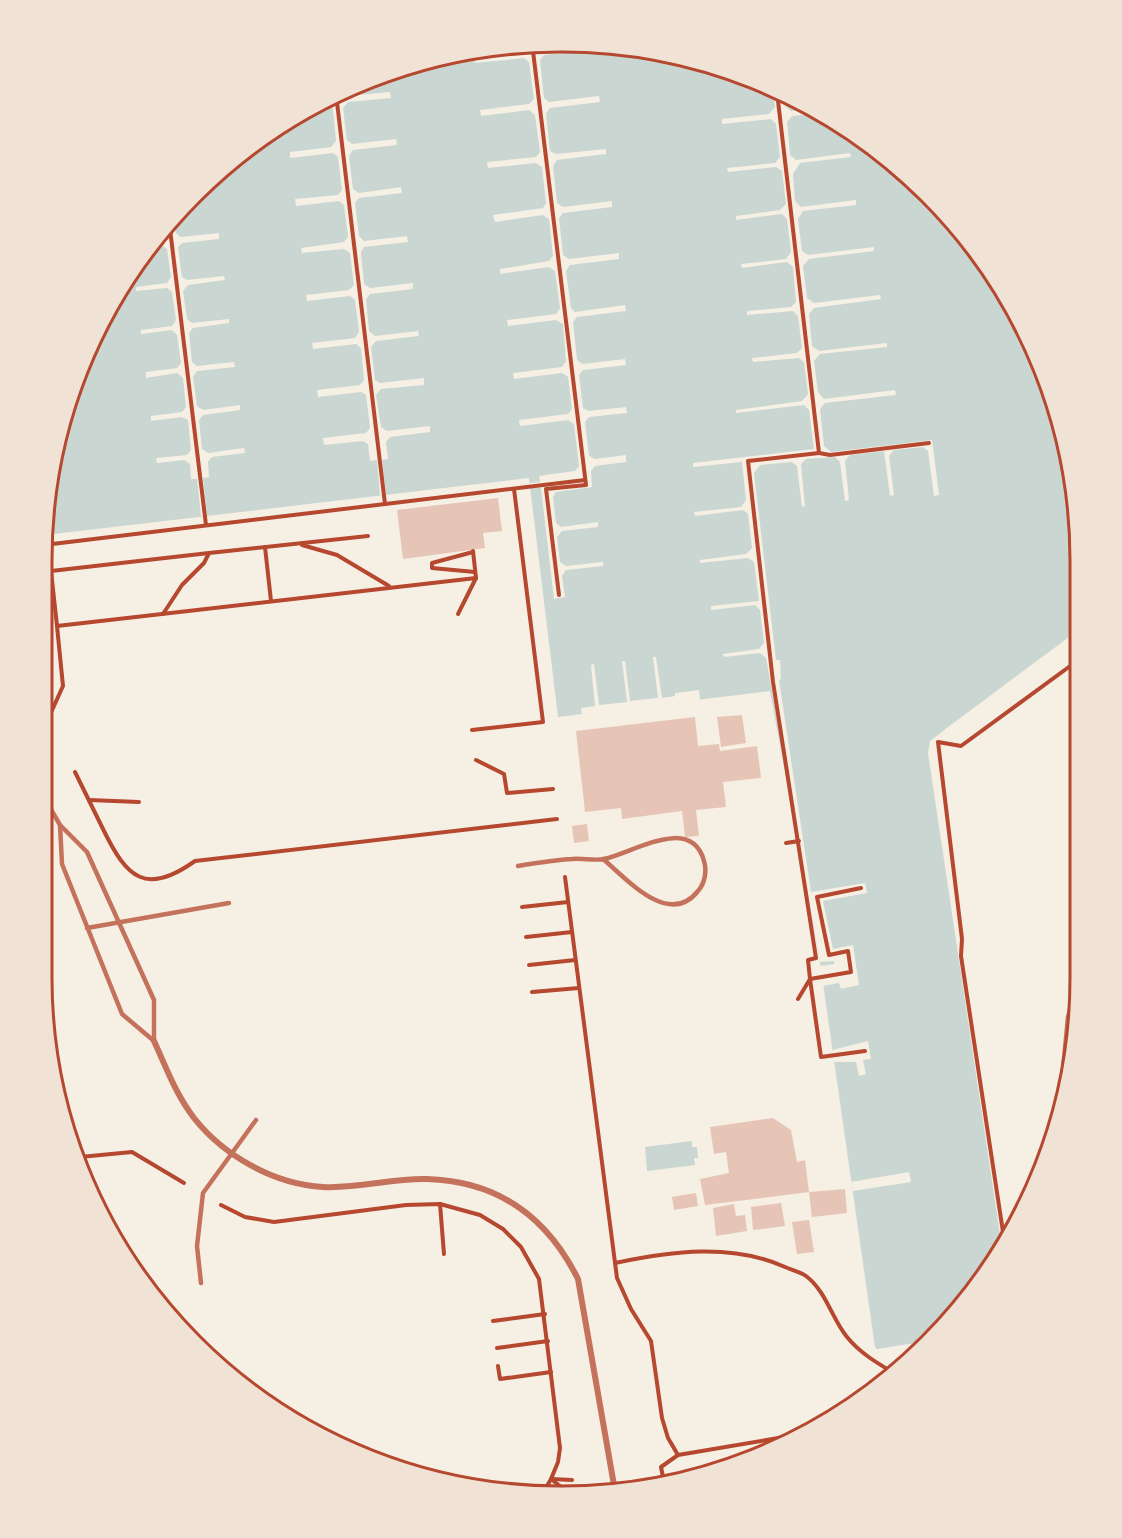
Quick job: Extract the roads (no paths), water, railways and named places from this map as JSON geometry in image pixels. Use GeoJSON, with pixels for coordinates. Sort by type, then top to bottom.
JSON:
{"type":"FeatureCollection","features":[{"type":"Feature","properties":{"kind":"street"},"geometry":{"type":"LineString","coordinates":[[154,1041],[177,1091],[193,1117],[234,1154],[268,1174],[294,1183],[323,1187],[426,1179],[454,1182],[504,1198],[526,1212],[562,1248],[578,1279],[613,1482]]}},
{"type":"Feature","properties":{"kind":"lane"},"geometry":{"type":"LineString","coordinates":[[52,811],[60,825],[87,852],[154,1000],[154,1041]]}},
{"type":"Feature","properties":{"kind":"lane"},"geometry":{"type":"LineString","coordinates":[[60,825],[62,864],[122,1014],[154,1041]]}},
{"type":"Feature","properties":{"kind":"lane"},"geometry":{"type":"LineString","coordinates":[[518,866],[574,859],[603,859],[653,841],[676,837],[691,841],[701,852],[705,877],[693,897],[680,904],[669,905],[654,900],[603,859]]}},
{"type":"Feature","properties":{"kind":"lane"},"geometry":{"type":"LineString","coordinates":[[87,928],[229,903]]}},
{"type":"Feature","properties":{"kind":"lane"},"geometry":{"type":"LineString","coordinates":[[201,1283],[197,1246],[203,1193],[234,1154],[256,1120]]}}]}
